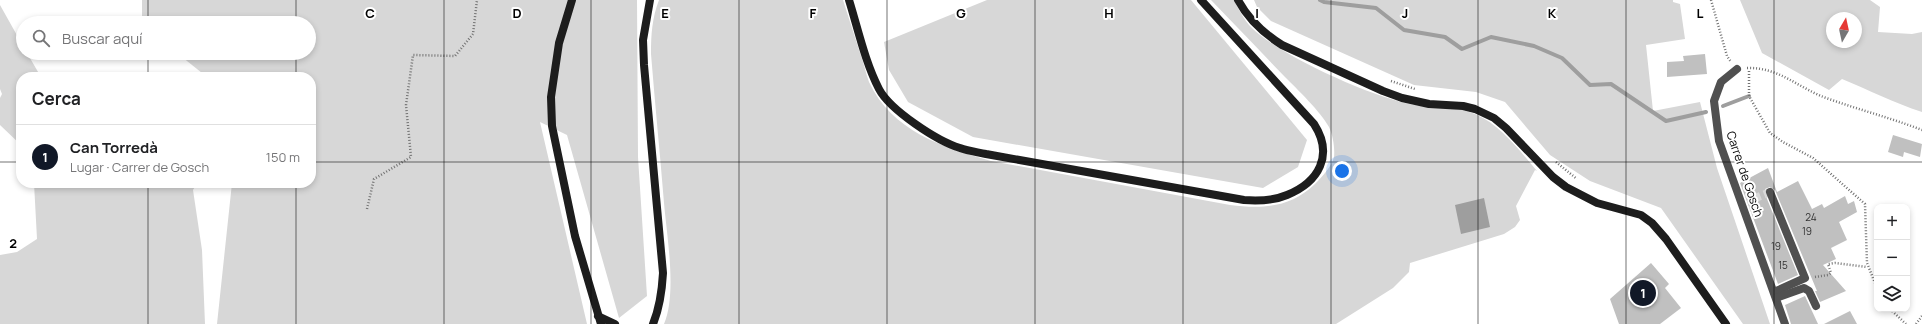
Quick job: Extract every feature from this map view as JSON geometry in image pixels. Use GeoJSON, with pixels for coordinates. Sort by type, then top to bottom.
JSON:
{"type":"FeatureCollection","features":[{"type":"Feature","properties":{"kind":"street"},"geometry":{"type":"LineString","coordinates":[[572,0],[559,43],[550,97],[552,126],[575,236],[600,320],[615,324]]}},
{"type":"Feature","properties":{"kind":"street"},"geometry":{"type":"LineString","coordinates":[[650,0],[643,40],[644,65],[663,272],[662,295],[659,310],[653,324]]}},
{"type":"Feature","properties":{"kind":"street"},"geometry":{"type":"LineString","coordinates":[[849,0],[874,78],[880,91],[890,104],[906,116],[933,134],[959,148],[1244,200],[1270,200],[1287,195],[1310,180],[1324,159],[1324,145],[1320,134],[1314,124],[1201,0]]}},
{"type":"Feature","properties":{"kind":"street"},"geometry":{"type":"LineString","coordinates":[[1238,0],[1244,11],[1256,25],[1269,37],[1282,45],[1383,91],[1402,98],[1429,104],[1463,106],[1485,113],[1506,128],[1538,163],[1566,187],[1597,203],[1641,216],[1659,230],[1726,324]]}},
{"type":"Feature","properties":{"kind":"street","name":"Carrer de Gosch"},"geometry":{"type":"LineString","coordinates":[[1736,68],[1722,82],[1714,101],[1719,142],[1785,324]]}},
{"type":"Feature","properties":{"kind":"street","name":"Carrer de Gosch"},"geometry":{"type":"LineString","coordinates":[[1770,192],[1805,278]]}},
{"type":"Feature","properties":{"kind":"street"},"geometry":{"type":"LineString","coordinates":[[1775,295],[1805,278]]}},
{"type":"Feature","properties":{"kind":"street"},"geometry":{"type":"LineString","coordinates":[[1775,295],[1804,288],[1809,291],[1816,306]]}},
{"type":"Feature","properties":{"kind":"path"},"geometry":{"type":"LineString","coordinates":[[367,209],[374,179],[411,157],[406,105],[413,55],[455,56],[473,34],[477,0]]}},
{"type":"Feature","properties":{"kind":"path"},"geometry":{"type":"LineString","coordinates":[[1711,0],[1727,56],[1736,68]]}},
{"type":"Feature","properties":{"kind":"path"},"geometry":{"type":"LineString","coordinates":[[1874,282],[1867,267],[1865,204],[1813,158],[1783,142],[1770,133],[1749,96],[1748,68],[1760,68],[1780,74],[1827,99],[1868,111],[1922,130]]}},
{"type":"Feature","properties":{"kind":"path"},"geometry":{"type":"LineString","coordinates":[[1805,278],[1828,275],[1831,273],[1828,264],[1835,263],[1867,267]]}},
{"type":"Feature","properties":{"kind":"path"},"geometry":{"type":"LineString","coordinates":[[1893,312],[1906,324]]}},
{"type":"Feature","properties":{"kind":"path"},"geometry":{"type":"LineString","coordinates":[[1916,324],[1922,316]]}},
{"type":"Feature","properties":{"kind":"shaded area"},"geometry":{"type":"Polygon","coordinates":[[[142,0],[637,0],[638,157],[647,296],[619,318],[567,135],[540,122],[587,324],[217,324],[231,188],[316,188],[316,72],[201,72],[186,60],[316,60],[316,16],[142,16],[142,0]]]}},
{"type":"Feature","properties":{"kind":"shaded area"},"geometry":{"type":"Polygon","coordinates":[[[659,0],[843,0],[869,82],[879,99],[891,113],[920,135],[954,150],[991,161],[1230,205],[1253,207],[1275,205],[1296,198],[1315,184],[1323,175],[1334,157],[1333,138],[1329,127],[1315,108],[1211,0],[1234,0],[1244,18],[1252,28],[1265,39],[1284,51],[1329,75],[1398,101],[1415,105],[1468,111],[1475,114],[1501,131],[1537,171],[1535,170],[1516,206],[1520,220],[1515,227],[1504,234],[1410,263],[1409,272],[1393,288],[1336,324],[664,324],[668,312],[671,281],[651,54],[652,27],[659,0]]]}},
{"type":"Feature","properties":{"kind":"shaded area"},"geometry":{"type":"Polygon","coordinates":[[[987,0],[1191,0],[1307,140],[1298,167],[1263,188],[973,137],[908,102],[889,70],[884,42],[987,0]]]}},
{"type":"Feature","properties":{"kind":"shaded area"},"geometry":{"type":"Polygon","coordinates":[[[1254,0],[1673,0],[1673,2],[1680,4],[1685,39],[1646,45],[1653,111],[1700,102],[1717,168],[1770,324],[1743,324],[1661,208],[1590,181],[1550,155],[1505,102],[1476,92],[1414,85],[1271,21],[1257,7],[1254,0]]]}},
{"type":"Feature","properties":{"kind":"shaded area"},"geometry":{"type":"Polygon","coordinates":[[[1740,0],[1870,0],[1880,7],[1878,32],[1912,34],[1922,32],[1922,112],[1892,101],[1842,79],[1829,90],[1762,53],[1740,0]]]}},
{"type":"Feature","properties":{"kind":"shaded area"},"geometry":{"type":"Polygon","coordinates":[[[0,5],[16,34],[16,60],[31,60],[38,72],[16,72],[16,140],[0,125],[0,98],[2,94],[0,89],[0,5]]]}},
{"type":"Feature","properties":{"kind":"shaded area"},"geometry":{"type":"Polygon","coordinates":[[[34,188],[194,188],[193,190],[202,250],[205,324],[0,324],[0,255],[17,252],[37,239],[34,188]]]}},
{"type":"Feature","properties":{"kind":"shaded area"},"geometry":{"type":"Polygon","coordinates":[[[1484,198],[1490,227],[1461,234],[1455,205],[1484,198]]]}},
{"type":"Feature","properties":{"kind":"building"},"geometry":{"type":"Polygon","coordinates":[[[1705,54],[1707,74],[1667,77],[1667,62],[1684,61],[1683,56],[1705,54]]]}},
{"type":"Feature","properties":{"kind":"building"},"geometry":{"type":"Polygon","coordinates":[[[1893,135],[1922,144],[1920,157],[1904,152],[1903,157],[1888,152],[1893,135]]]}},
{"type":"Feature","properties":{"kind":"building"},"geometry":{"type":"Polygon","coordinates":[[[1768,168],[1777,192],[1798,181],[1812,209],[1822,204],[1824,208],[1845,196],[1848,204],[1854,201],[1857,212],[1839,222],[1847,240],[1831,248],[1836,259],[1823,265],[1846,291],[1820,302],[1815,291],[1817,291],[1775,190],[1770,187],[1765,189],[1765,194],[1798,275],[1778,284],[1740,183],[1768,168]]]}},
{"type":"Feature","properties":{"kind":"building"},"geometry":{"type":"Polygon","coordinates":[[[1651,263],[1669,284],[1665,288],[1681,308],[1660,324],[1619,324],[1610,299],[1651,263]]]}},
{"type":"Feature","properties":{"kind":"building"},"geometry":{"type":"Polygon","coordinates":[[[1805,296],[1818,324],[1791,324],[1785,305],[1805,296]]]}},
{"type":"Feature","properties":{"kind":"building"},"geometry":{"type":"Polygon","coordinates":[[[1850,311],[1857,324],[1824,324],[1850,311]]]}},
{"type":"Feature","properties":{"kind":"waterway"},"geometry":{"type":"LineString","coordinates":[[1320,0],[1324,2],[1376,8],[1404,30],[1445,37],[1462,49],[1491,37],[1534,46],[1562,58],[1590,85],[1611,84],[1666,121],[1706,112]]}},
{"type":"Feature","properties":{"kind":"waterway"},"geometry":{"type":"LineString","coordinates":[[1723,106],[1749,96]]}},
{"type":"Feature","properties":{"kind":"tunnel"},"geometry":{"type":"LineString","coordinates":[[1753,199],[1770,192]]}},
{"type":"Feature","properties":{"kind":"place","name":"Can Torredà"},"geometry":{"type":"Point","coordinates":[1643,293]}}]}
